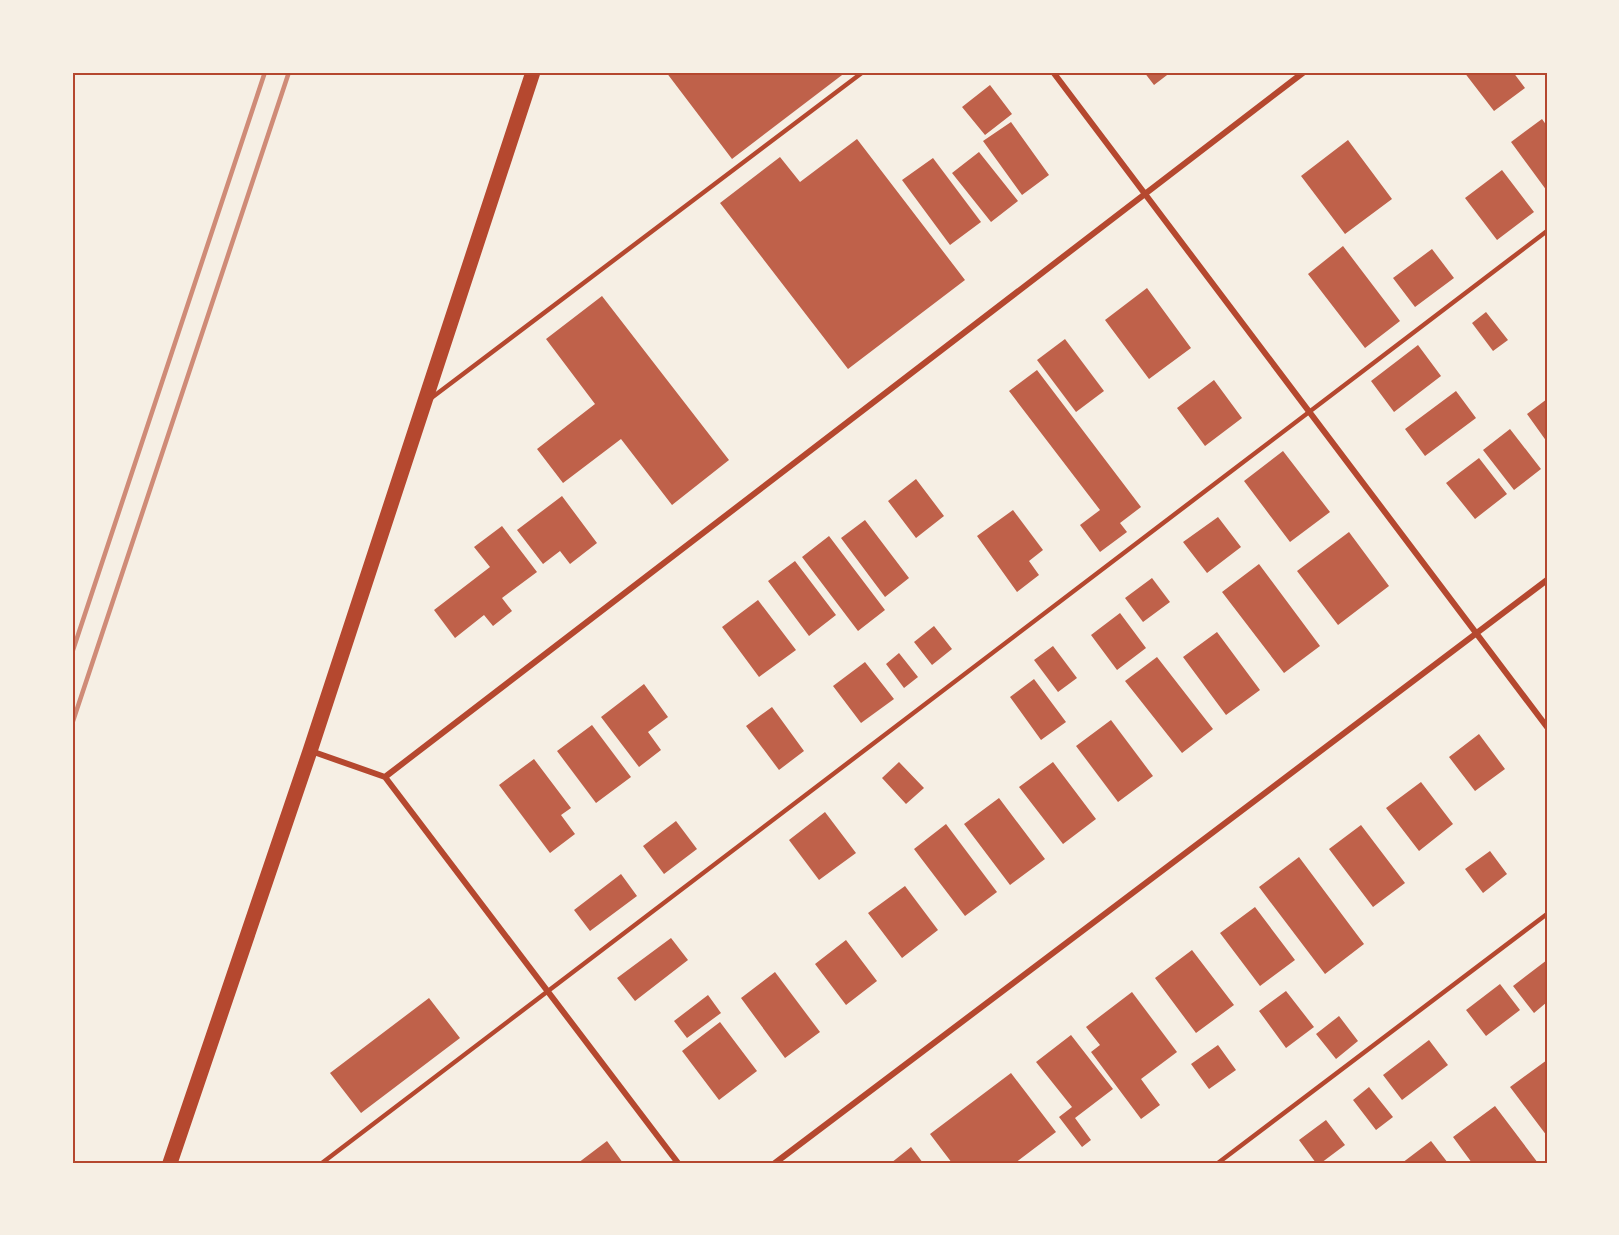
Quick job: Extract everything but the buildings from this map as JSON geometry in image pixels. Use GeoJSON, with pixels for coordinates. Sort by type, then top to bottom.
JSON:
{"type":"FeatureCollection","features":[{"type":"Feature","properties":{"kind":"main road"},"geometry":{"type":"LineString","coordinates":[[170,1163],[310,751],[533,72]]}},
{"type":"Feature","properties":{"kind":"street"},"geometry":{"type":"LineString","coordinates":[[1053,72],[1547,727]]}},
{"type":"Feature","properties":{"kind":"street"},"geometry":{"type":"LineString","coordinates":[[385,777],[1304,72]]}},
{"type":"Feature","properties":{"kind":"street"},"geometry":{"type":"LineString","coordinates":[[775,1163],[1547,580]]}},
{"type":"Feature","properties":{"kind":"street"},"geometry":{"type":"LineString","coordinates":[[310,751],[385,777],[678,1163]]}},
{"type":"Feature","properties":{"kind":"lane"},"geometry":{"type":"LineString","coordinates":[[424,404],[863,72]]}},
{"type":"Feature","properties":{"kind":"lane"},"geometry":{"type":"LineString","coordinates":[[322,1163],[1547,231]]}},
{"type":"Feature","properties":{"kind":"lane"},"geometry":{"type":"LineString","coordinates":[[1218,1163],[1547,914]]}},
{"type":"Feature","properties":{"kind":"railway"},"geometry":{"type":"LineString","coordinates":[[72,653],[265,72]]}},
{"type":"Feature","properties":{"kind":"railway"},"geometry":{"type":"LineString","coordinates":[[72,724],[289,72]]}}]}
